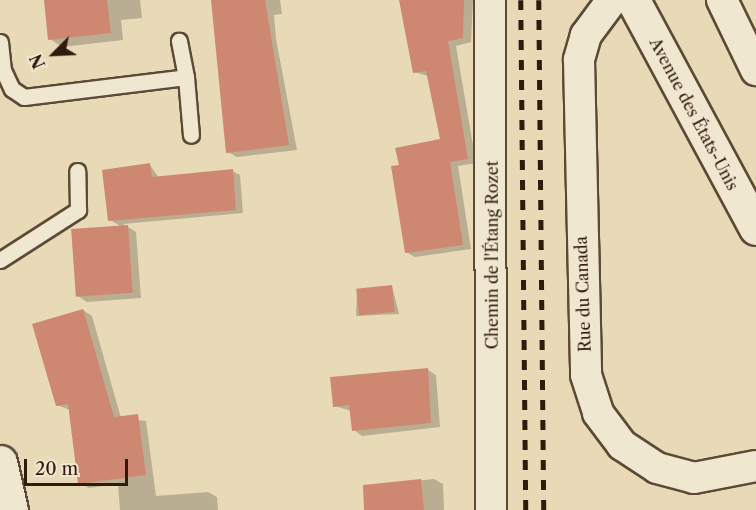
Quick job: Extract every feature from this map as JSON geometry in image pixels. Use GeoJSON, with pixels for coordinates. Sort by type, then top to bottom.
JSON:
{"type":"FeatureCollection","features":[{"type":"Feature","properties":{"kind":"main road","name":"Avenue des États-Unis"},"geometry":{"type":"LineString","coordinates":[[633,0],[756,228]]}},
{"type":"Feature","properties":{"kind":"main road"},"geometry":{"type":"LineString","coordinates":[[0,462],[11,510]]}},
{"type":"Feature","properties":{"kind":"street","name":"Chemin de l'Étang Rozet"},"geometry":{"type":"LineString","coordinates":[[490,0],[491,510]]}},
{"type":"Feature","properties":{"kind":"street","name":"Rue du Canada"},"geometry":{"type":"LineString","coordinates":[[612,0],[586,35],[577,91],[589,384],[598,414],[622,445],[657,468],[694,478],[756,466]]}},
{"type":"Feature","properties":{"kind":"street"},"geometry":{"type":"LineString","coordinates":[[722,0],[756,70]]}},
{"type":"Feature","properties":{"kind":"lane"},"geometry":{"type":"LineString","coordinates":[[179,41],[186,77],[191,135]]}},
{"type":"Feature","properties":{"kind":"lane"},"geometry":{"type":"LineString","coordinates":[[0,42],[3,70],[12,89],[24,97],[186,77]]}},
{"type":"Feature","properties":{"kind":"lane"},"geometry":{"type":"LineString","coordinates":[[0,260],[78,210],[77,171]]}},
{"type":"Feature","properties":{"kind":"building"},"geometry":{"type":"Polygon","coordinates":[[[44,0],[107,0],[111,33],[48,40],[44,0]]]}},
{"type":"Feature","properties":{"kind":"building"},"geometry":{"type":"Polygon","coordinates":[[[211,0],[265,0],[289,145],[226,153],[211,0]]]}},
{"type":"Feature","properties":{"kind":"building"},"geometry":{"type":"Polygon","coordinates":[[[399,0],[464,0],[463,38],[448,41],[468,159],[450,162],[463,245],[405,253],[391,166],[399,165],[395,148],[440,139],[426,71],[413,73],[399,0]]]}},
{"type":"Feature","properties":{"kind":"building"},"geometry":{"type":"Polygon","coordinates":[[[150,163],[152,177],[233,169],[236,210],[108,221],[102,170],[150,163]]]}},
{"type":"Feature","properties":{"kind":"building"},"geometry":{"type":"Polygon","coordinates":[[[128,225],[133,293],[76,297],[71,229],[128,225]]]}},
{"type":"Feature","properties":{"kind":"building"},"geometry":{"type":"Polygon","coordinates":[[[392,285],[395,312],[359,316],[356,289],[392,285]]]}},
{"type":"Feature","properties":{"kind":"building"},"geometry":{"type":"Polygon","coordinates":[[[83,309],[114,417],[138,414],[146,475],[78,484],[68,404],[56,406],[32,324],[83,309]]]}},
{"type":"Feature","properties":{"kind":"building"},"geometry":{"type":"Polygon","coordinates":[[[428,368],[431,423],[352,431],[349,405],[333,407],[330,377],[428,368]]]}},
{"type":"Feature","properties":{"kind":"building"},"geometry":{"type":"Polygon","coordinates":[[[421,479],[424,510],[364,510],[363,485],[421,479]]]}},
{"type":"Feature","properties":{"kind":"railway"},"geometry":{"type":"LineString","coordinates":[[521,0],[526,510]]}},
{"type":"Feature","properties":{"kind":"railway"},"geometry":{"type":"LineString","coordinates":[[539,0],[544,510]]}}]}
